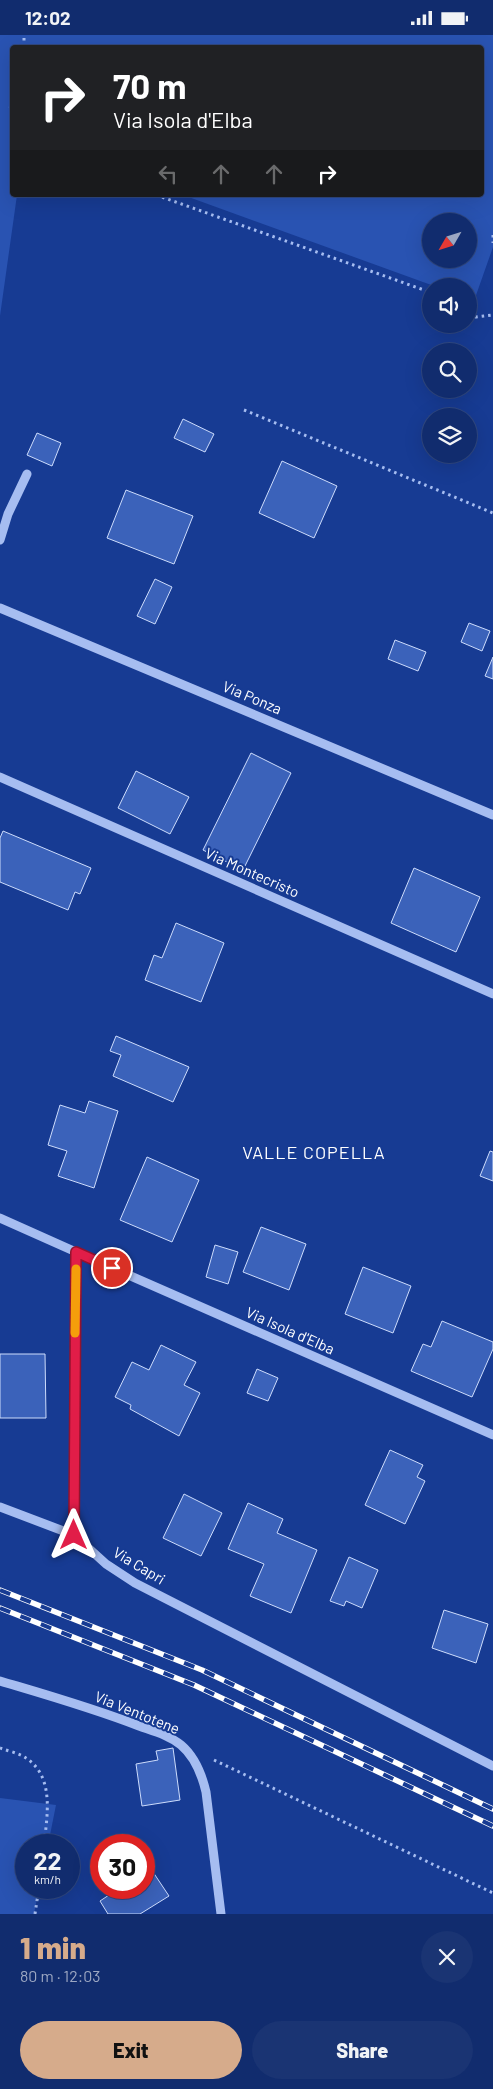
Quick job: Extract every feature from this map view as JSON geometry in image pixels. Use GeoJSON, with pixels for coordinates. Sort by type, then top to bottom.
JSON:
{"type":"FeatureCollection","features":[{"type":"Feature","properties":{"kind":"street"},"geometry":{"type":"LineString","coordinates":[[0,540],[8,514],[28,474]]}},
{"type":"Feature","properties":{"kind":"street","name":"Via Ponza"},"geometry":{"type":"LineString","coordinates":[[0,608],[493,815]]}},
{"type":"Feature","properties":{"kind":"street","name":"Via Montecristo"},"geometry":{"type":"LineString","coordinates":[[0,777],[493,994]]}},
{"type":"Feature","properties":{"kind":"street"},"geometry":{"type":"LineString","coordinates":[[0,1218],[76,1252],[74,1535],[0,1507]]}},
{"type":"Feature","properties":{"kind":"street","name":"Via Isola d'Elba"},"geometry":{"type":"LineString","coordinates":[[76,1252],[493,1435]]}},
{"type":"Feature","properties":{"kind":"street","name":"Via Capri"},"geometry":{"type":"LineString","coordinates":[[74,1535],[106,1564],[135,1583],[493,1766]]}},
{"type":"Feature","properties":{"kind":"street","name":"Via Ventotene"},"geometry":{"type":"LineString","coordinates":[[0,1681],[104,1713],[165,1736],[184,1749],[194,1762],[204,1784],[221,1914]]}},
{"type":"Feature","properties":{"kind":"path"},"geometry":{"type":"LineString","coordinates":[[162,197],[344,260],[422,289]]}},
{"type":"Feature","properties":{"kind":"path"},"geometry":{"type":"LineString","coordinates":[[493,235],[493,243]]}},
{"type":"Feature","properties":{"kind":"path"},"geometry":{"type":"LineString","coordinates":[[477,317],[493,315]]}},
{"type":"Feature","properties":{"kind":"path"},"geometry":{"type":"LineString","coordinates":[[244,410],[493,513]]}},
{"type":"Feature","properties":{"kind":"path"},"geometry":{"type":"LineString","coordinates":[[0,1748],[25,1757],[42,1778],[48,1806],[45,1834]]}},
{"type":"Feature","properties":{"kind":"path"},"geometry":{"type":"LineString","coordinates":[[207,1756],[493,1893]]}},
{"type":"Feature","properties":{"kind":"path"},"geometry":{"type":"LineString","coordinates":[[35,1914],[37,1899]]}},
{"type":"Feature","properties":{"kind":"shaded area"},"geometry":{"type":"Polygon","coordinates":[[[0,35],[493,35],[493,247],[477,292],[477,278],[422,278],[422,282],[189,197],[484,197],[484,45],[10,45],[10,197],[17,197],[0,316],[0,35]]]}},
{"type":"Feature","properties":{"kind":"shaded area"},"geometry":{"type":"Polygon","coordinates":[[[0,1798],[56,1805],[50,1834],[15,1834],[15,1899],[37,1899],[34,1914],[0,1914],[0,1798]]]}},
{"type":"Feature","properties":{"kind":"building"},"geometry":{"type":"Polygon","coordinates":[[[183,419],[214,434],[205,452],[174,438],[183,419]]]}},
{"type":"Feature","properties":{"kind":"building"},"geometry":{"type":"Polygon","coordinates":[[[37,433],[61,443],[52,466],[27,455],[37,433]]]}},
{"type":"Feature","properties":{"kind":"building"},"geometry":{"type":"Polygon","coordinates":[[[282,461],[337,486],[314,538],[259,513],[282,461]]]}},
{"type":"Feature","properties":{"kind":"building"},"geometry":{"type":"Polygon","coordinates":[[[126,490],[193,516],[174,564],[107,538],[126,490]]]}},
{"type":"Feature","properties":{"kind":"building"},"geometry":{"type":"Polygon","coordinates":[[[155,579],[172,587],[155,624],[137,616],[155,579]]]}},
{"type":"Feature","properties":{"kind":"building"},"geometry":{"type":"Polygon","coordinates":[[[469,623],[490,631],[482,651],[461,642],[469,623]]]}},
{"type":"Feature","properties":{"kind":"building"},"geometry":{"type":"Polygon","coordinates":[[[395,640],[426,652],[418,671],[388,659],[395,640]]]}},
{"type":"Feature","properties":{"kind":"building"},"geometry":{"type":"Polygon","coordinates":[[[493,657],[493,679],[485,676],[493,657]]]}},
{"type":"Feature","properties":{"kind":"building"},"geometry":{"type":"Polygon","coordinates":[[[251,753],[291,773],[243,870],[203,850],[251,753]]]}},
{"type":"Feature","properties":{"kind":"building"},"geometry":{"type":"Polygon","coordinates":[[[136,771],[189,797],[170,834],[118,808],[136,771]]]}},
{"type":"Feature","properties":{"kind":"building"},"geometry":{"type":"Polygon","coordinates":[[[3,831],[91,868],[80,894],[75,892],[68,910],[0,882],[0,838],[3,831]]]}},
{"type":"Feature","properties":{"kind":"building"},"geometry":{"type":"Polygon","coordinates":[[[414,868],[480,897],[456,952],[391,923],[414,868]]]}},
{"type":"Feature","properties":{"kind":"building"},"geometry":{"type":"Polygon","coordinates":[[[176,923],[224,943],[201,1002],[145,980],[154,955],[162,958],[176,923]]]}},
{"type":"Feature","properties":{"kind":"building"},"geometry":{"type":"Polygon","coordinates":[[[116,1036],[189,1067],[173,1102],[113,1076],[121,1055],[110,1051],[116,1036]]]}},
{"type":"Feature","properties":{"kind":"building"},"geometry":{"type":"Polygon","coordinates":[[[89,1101],[118,1111],[94,1188],[58,1176],[67,1151],[48,1145],[60,1105],[85,1113],[89,1101]]]}},
{"type":"Feature","properties":{"kind":"building"},"geometry":{"type":"Polygon","coordinates":[[[490,1151],[493,1152],[493,1181],[480,1176],[490,1151]]]}},
{"type":"Feature","properties":{"kind":"building"},"geometry":{"type":"Polygon","coordinates":[[[147,1157],[199,1180],[172,1242],[120,1220],[147,1157]]]}},
{"type":"Feature","properties":{"kind":"building"},"geometry":{"type":"Polygon","coordinates":[[[261,1227],[306,1244],[289,1290],[243,1272],[261,1227]]]}},
{"type":"Feature","properties":{"kind":"building"},"geometry":{"type":"Polygon","coordinates":[[[215,1245],[238,1252],[228,1284],[206,1277],[215,1245]]]}},
{"type":"Feature","properties":{"kind":"building"},"geometry":{"type":"Polygon","coordinates":[[[363,1267],[411,1286],[393,1333],[345,1314],[363,1267]]]}},
{"type":"Feature","properties":{"kind":"building"},"geometry":{"type":"Polygon","coordinates":[[[442,1321],[493,1342],[493,1349],[472,1397],[411,1371],[423,1344],[431,1347],[442,1321]]]}},
{"type":"Feature","properties":{"kind":"building"},"geometry":{"type":"Polygon","coordinates":[[[161,1345],[196,1362],[184,1385],[200,1393],[179,1436],[130,1409],[131,1405],[115,1397],[132,1362],[149,1370],[161,1345]]]}},
{"type":"Feature","properties":{"kind":"building"},"geometry":{"type":"Polygon","coordinates":[[[0,1354],[45,1354],[46,1418],[0,1418],[0,1354]]]}},
{"type":"Feature","properties":{"kind":"building"},"geometry":{"type":"Polygon","coordinates":[[[257,1369],[278,1378],[268,1401],[247,1393],[257,1369]]]}},
{"type":"Feature","properties":{"kind":"building"},"geometry":{"type":"Polygon","coordinates":[[[390,1450],[423,1465],[417,1477],[425,1481],[405,1524],[365,1505],[390,1450]]]}},
{"type":"Feature","properties":{"kind":"building"},"geometry":{"type":"Polygon","coordinates":[[[184,1494],[222,1513],[201,1556],[163,1538],[184,1494]]]}},
{"type":"Feature","properties":{"kind":"building"},"geometry":{"type":"Polygon","coordinates":[[[248,1503],[283,1519],[277,1533],[317,1550],[291,1613],[250,1596],[264,1564],[228,1549],[248,1503]]]}},
{"type":"Feature","properties":{"kind":"building"},"geometry":{"type":"Polygon","coordinates":[[[349,1557],[378,1570],[362,1608],[346,1601],[344,1606],[330,1601],[349,1557]]]}},
{"type":"Feature","properties":{"kind":"building"},"geometry":{"type":"Polygon","coordinates":[[[444,1610],[488,1624],[476,1663],[432,1648],[444,1610]]]}},
{"type":"Feature","properties":{"kind":"building"},"geometry":{"type":"Polygon","coordinates":[[[173,1748],[180,1800],[142,1806],[136,1764],[158,1760],[156,1751],[173,1748]]]}},
{"type":"Feature","properties":{"kind":"building"},"geometry":{"type":"Polygon","coordinates":[[[155,1875],[169,1896],[140,1914],[108,1914],[100,1901],[103,1899],[155,1899],[155,1875]]]}},
{"type":"Feature","properties":{"kind":"railway"},"geometry":{"type":"LineString","coordinates":[[0,1590],[202,1670],[493,1809]]}},
{"type":"Feature","properties":{"kind":"railway"},"geometry":{"type":"LineString","coordinates":[[0,1608],[194,1685],[493,1826]]}},
{"type":"Feature","properties":{"kind":"slow traffic"},"geometry":{"type":"LineString","coordinates":[[75,1333],[76,1269]]}},
{"type":"Feature","properties":{"kind":"district","name":"VALLE COPELLA"},"geometry":{"type":"Point","coordinates":[314,1153]}},
{"type":"Feature","properties":{"kind":"route"},"geometry":{"type":"LineString","coordinates":[[74,1535],[76,1252],[112,1268]]}}]}
